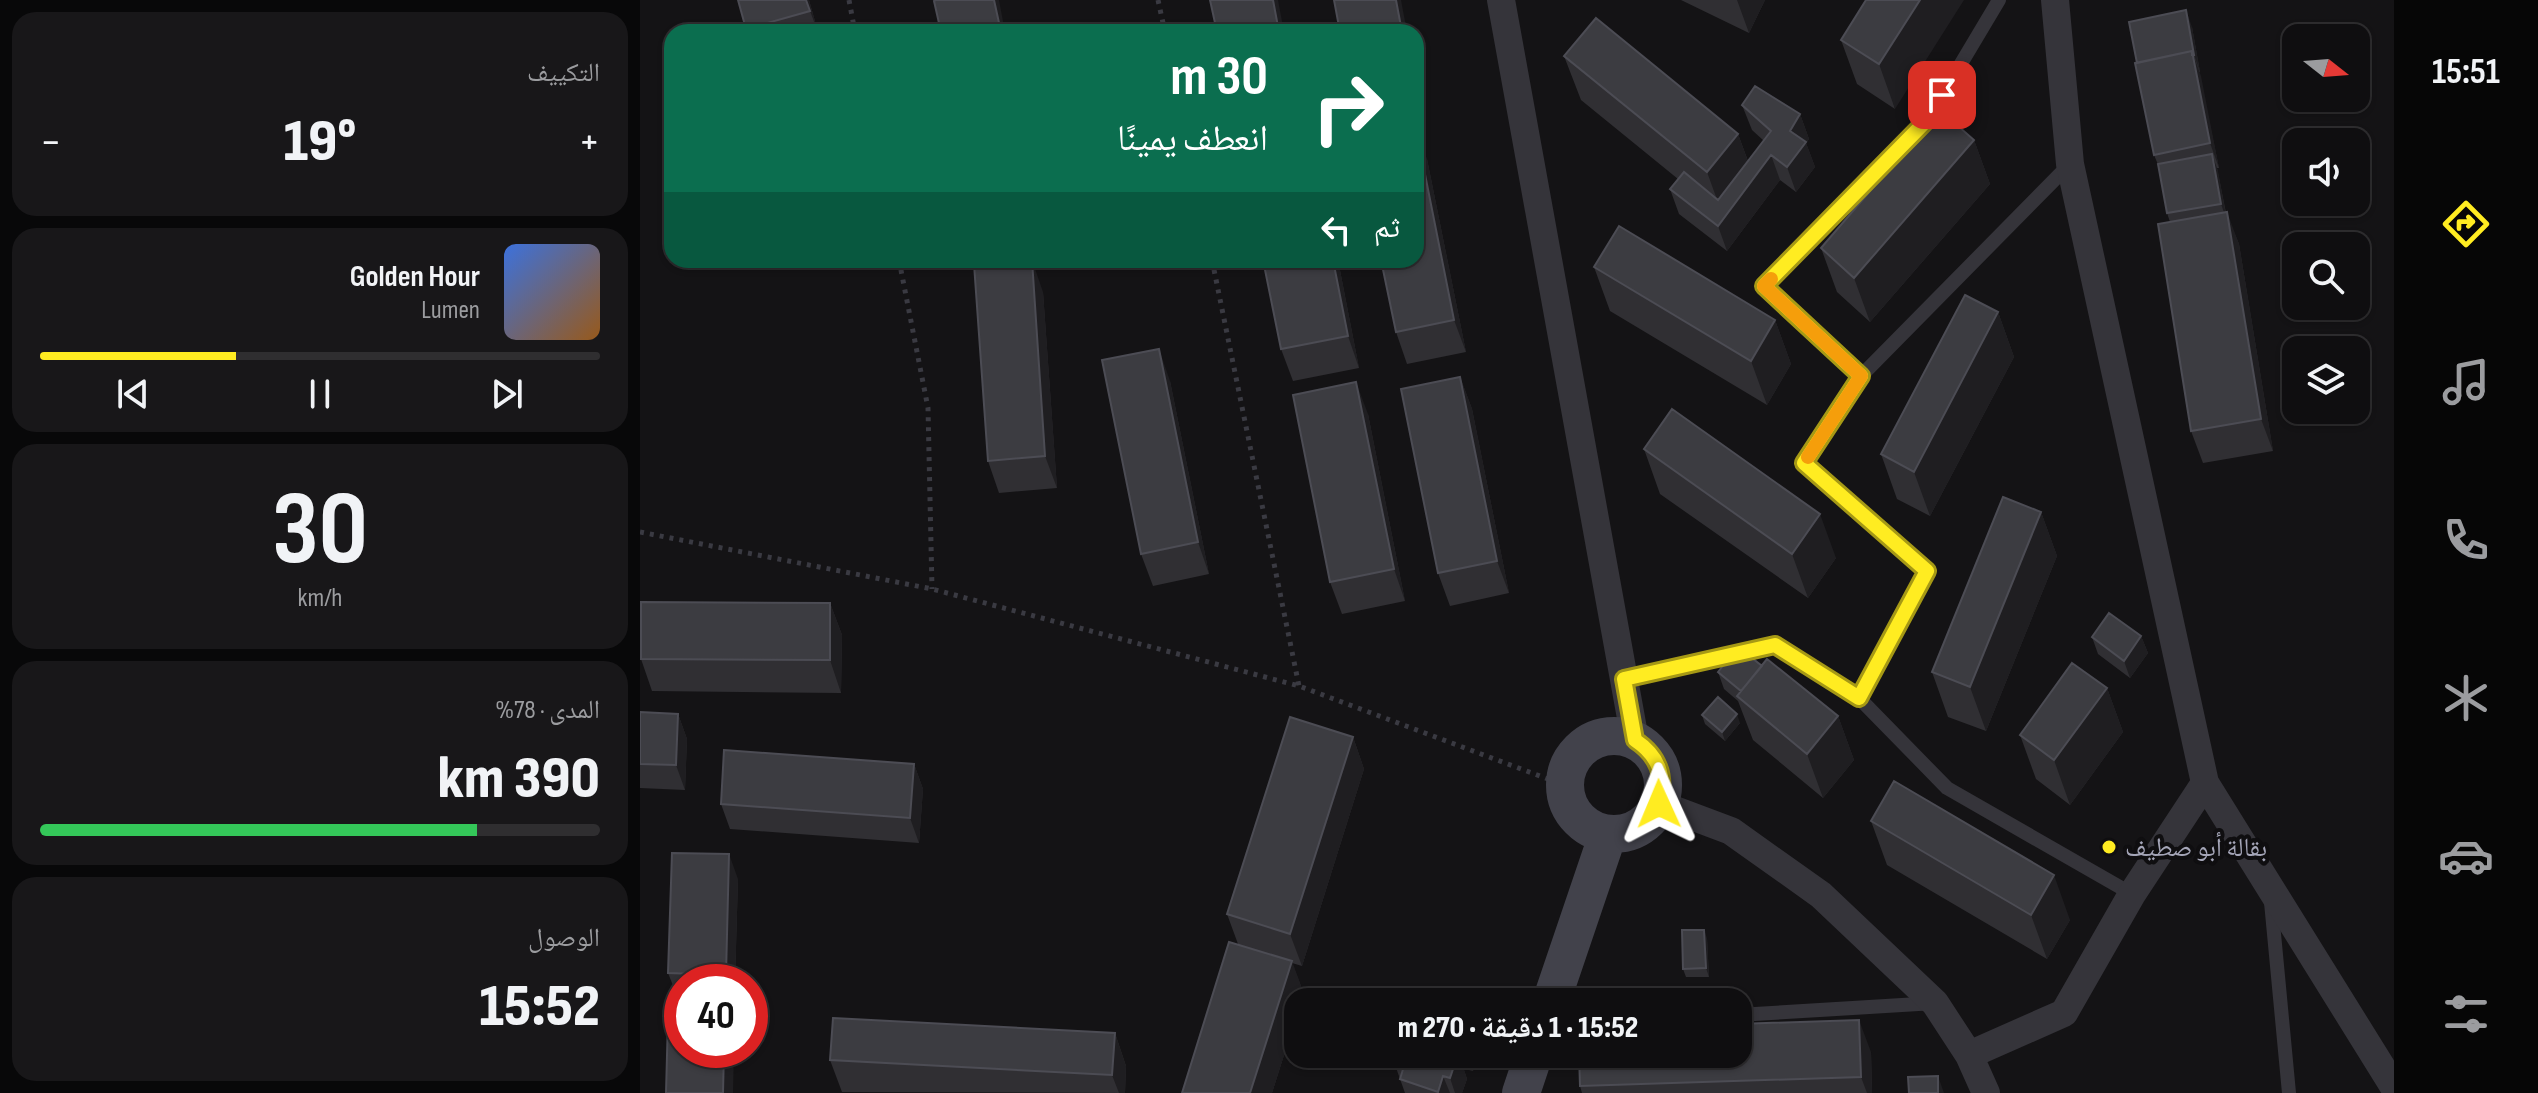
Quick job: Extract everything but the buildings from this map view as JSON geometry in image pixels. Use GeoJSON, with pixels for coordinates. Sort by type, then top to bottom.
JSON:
{"type":"FeatureCollection","features":[{"type":"Feature","properties":{"kind":"street"},"geometry":{"type":"LineString","coordinates":[[1501,0],[1635,740]]}},
{"type":"Feature","properties":{"kind":"street"},"geometry":{"type":"LineString","coordinates":[[2055,0],[2070,164],[2205,783],[2394,1087]]}},
{"type":"Feature","properties":{"kind":"street"},"geometry":{"type":"LineString","coordinates":[[1622,736],[1635,740],[1657,760],[1663,789],[1659,804],[1647,821],[1629,832],[1608,834],[1594,831],[1581,823],[1572,812],[1566,799],[1566,771],[1572,758],[1594,740],[1622,736]]}},
{"type":"Feature","properties":{"kind":"street"},"geometry":{"type":"LineString","coordinates":[[1969,1055],[2064,1013],[2132,894],[2205,783]]}},
{"type":"Feature","properties":{"kind":"street"},"geometry":{"type":"LineString","coordinates":[[1659,804],[1731,831],[1821,895],[1935,1003],[1969,1055],[1986,1093]]}},
{"type":"Feature","properties":{"kind":"street"},"geometry":{"type":"LineString","coordinates":[[1556,988],[1608,834]]}},
{"type":"Feature","properties":{"kind":"street"},"geometry":{"type":"LineString","coordinates":[[1521,1093],[1529,1068]]}},
{"type":"Feature","properties":{"kind":"lane"},"geometry":{"type":"LineString","coordinates":[[1861,376],[1764,286],[1928,119],[1999,0]]}},
{"type":"Feature","properties":{"kind":"lane"},"geometry":{"type":"LineString","coordinates":[[1859,698],[1927,571],[1804,463],[1861,376],[2070,164]]}},
{"type":"Feature","properties":{"kind":"lane"},"geometry":{"type":"LineString","coordinates":[[1624,679],[1775,645],[1859,698],[1947,788],[2132,894]]}},
{"type":"Feature","properties":{"kind":"lane"},"geometry":{"type":"LineString","coordinates":[[2269,886],[2289,1093]]}},
{"type":"Feature","properties":{"kind":"lane"},"geometry":{"type":"LineString","coordinates":[[1752,1014],[1935,1003]]}},
{"type":"Feature","properties":{"kind":"path"},"geometry":{"type":"LineString","coordinates":[[849,0],[854,24]]}},
{"type":"Feature","properties":{"kind":"path"},"geometry":{"type":"LineString","coordinates":[[1158,0],[1163,24]]}},
{"type":"Feature","properties":{"kind":"path"},"geometry":{"type":"LineString","coordinates":[[901,268],[928,408],[932,589]]}},
{"type":"Feature","properties":{"kind":"path"},"geometry":{"type":"LineString","coordinates":[[1214,268],[1299,686]]}},
{"type":"Feature","properties":{"kind":"path"},"geometry":{"type":"LineString","coordinates":[[640,532],[932,589],[1299,686],[1564,785]]}},
{"type":"Feature","properties":{"kind":"slow traffic"},"geometry":{"type":"LineString","coordinates":[[1771,279],[1764,286],[1861,376],[1808,457]]}},
{"type":"Feature","properties":{"kind":"place","name":"بقالة أبو صطيف"},"geometry":{"type":"Point","coordinates":[2109,847]}},
{"type":"Feature","properties":{"kind":"route"},"geometry":{"type":"LineString","coordinates":[[1659,804],[1663,789],[1662,774],[1657,760],[1635,740],[1624,679],[1775,645],[1859,698],[1927,571],[1804,463],[1861,376],[1764,286],[1928,119],[1942,95]]}}]}
